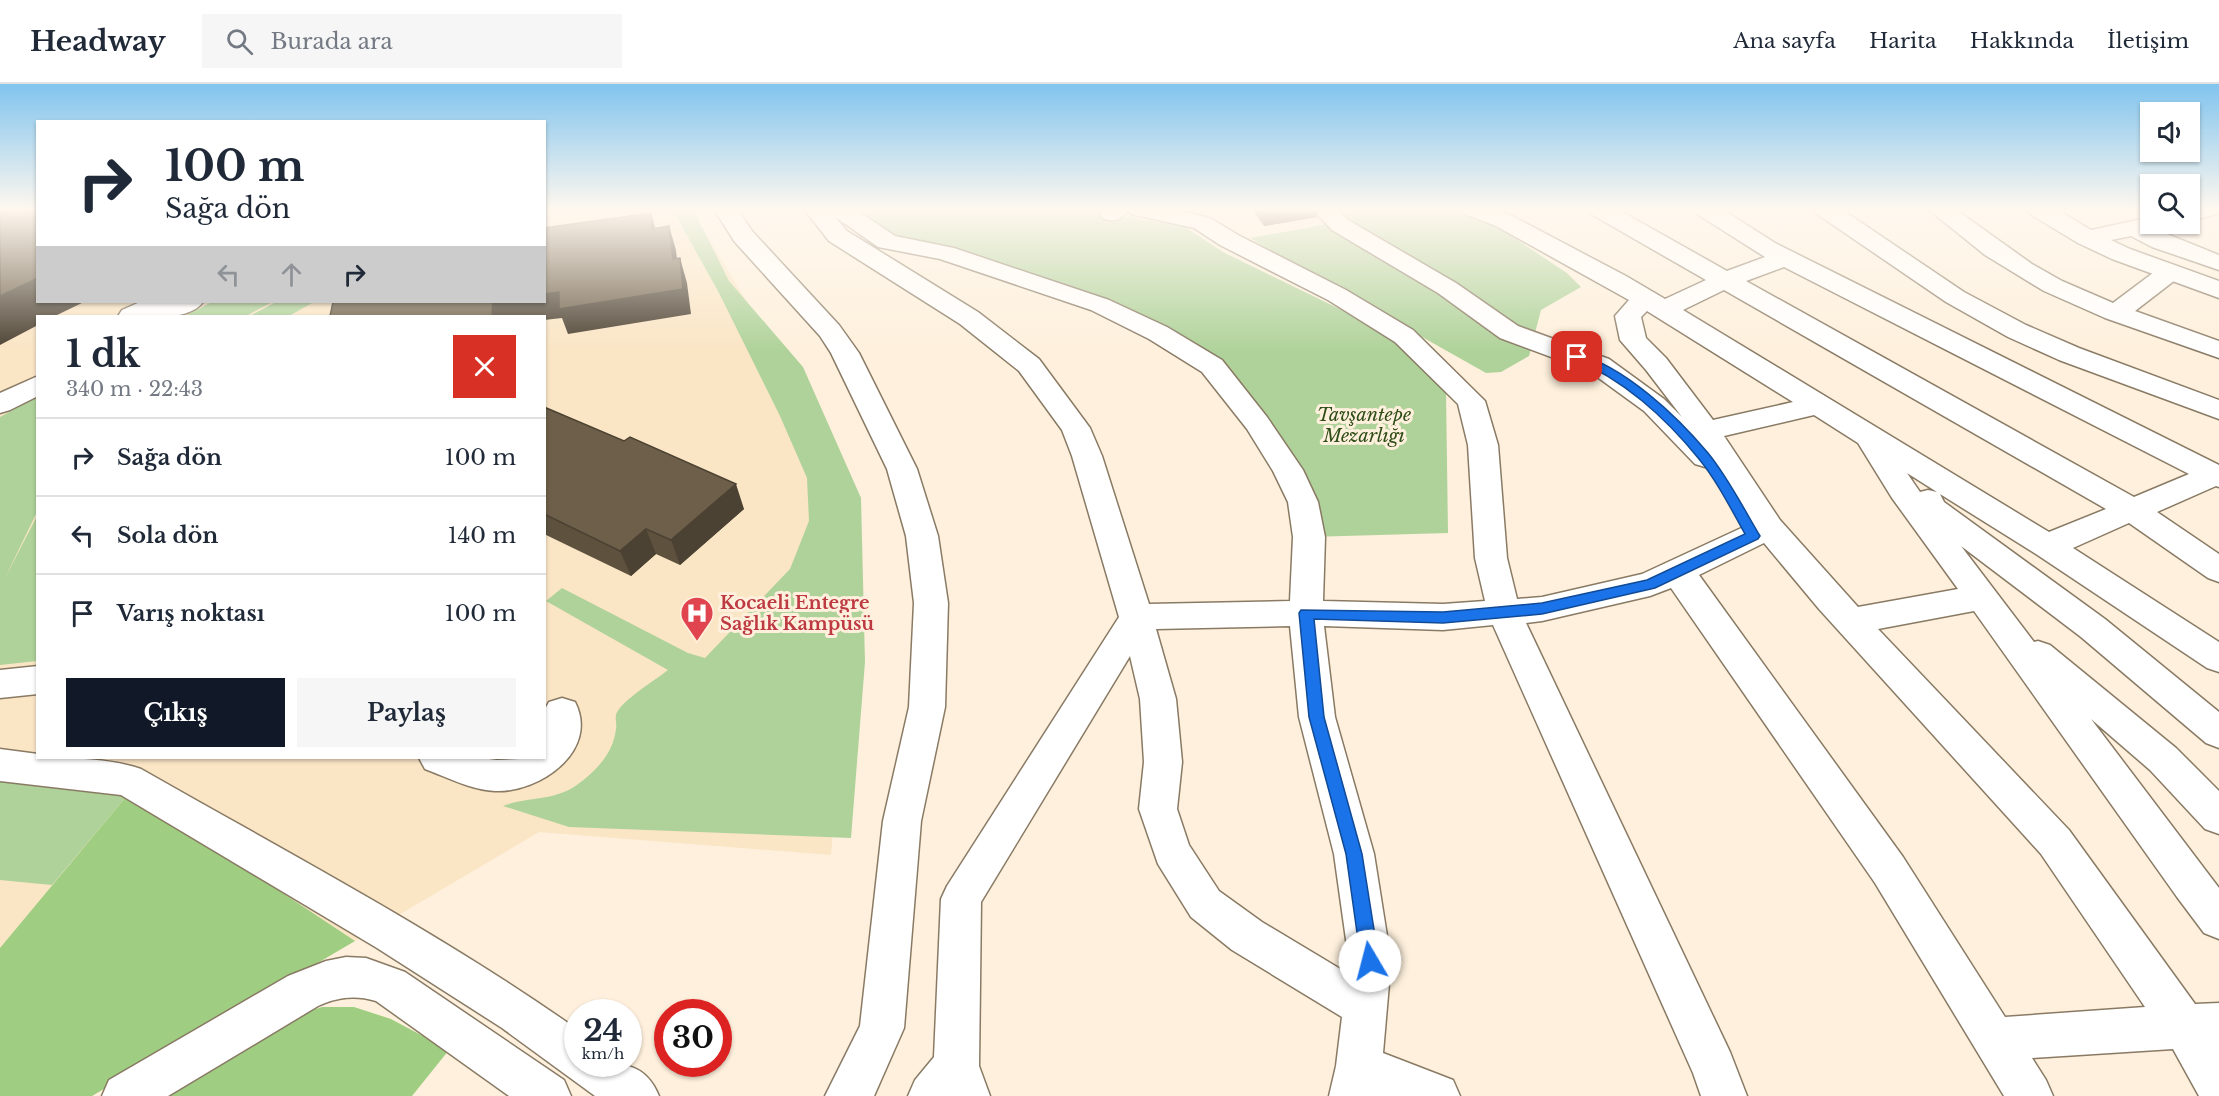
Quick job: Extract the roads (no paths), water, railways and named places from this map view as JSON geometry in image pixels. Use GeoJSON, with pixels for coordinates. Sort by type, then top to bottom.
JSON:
{"type":"FeatureCollection","features":[{"type":"Feature","properties":{"kind":"street"},"geometry":{"type":"LineString","coordinates":[[762,256],[830,331],[845,353],[903,469],[922,536],[931,603],[927,707],[902,821],[882,1028],[860,1077],[848,1096]]}},
{"type":"Feature","properties":{"kind":"street"},"geometry":{"type":"LineString","coordinates":[[870,256],[969,318],[1029,365],[1076,428],[1087,456],[1137,617],[1158,699],[1163,762],[1158,809],[1173,852],[1206,904],[1247,936],[1365,1007]]}},
{"type":"Feature","properties":{"kind":"street"},"geometry":{"type":"LineString","coordinates":[[955,256],[1100,305],[1158,333],[1212,366],[1257,423],[1288,470],[1303,502],[1310,537],[1306,613],[1317,717],[1354,854],[1370,961],[1355,1081],[1437,1096]]}},
{"type":"Feature","properties":{"kind":"street"},"geometry":{"type":"LineString","coordinates":[[1262,256],[1337,295],[1404,336],[1470,401],[1483,444],[1491,558],[1504,612],[1714,1068],[1724,1096]]}},
{"type":"Feature","properties":{"kind":"street"},"geometry":{"type":"LineString","coordinates":[[1394,256],[1448,288],[1509,332],[1599,365],[1654,405],[1705,457],[1761,532],[1851,621],[2055,842],[2201,1025],[2219,1086]]}},
{"type":"Feature","properties":{"kind":"street"},"geometry":{"type":"LineString","coordinates":[[1573,256],[1655,304],[1912,465],[2047,546],[2219,659]]}},
{"type":"Feature","properties":{"kind":"street"},"geometry":{"type":"LineString","coordinates":[[1680,256],[2132,510],[2219,570]]}},
{"type":"Feature","properties":{"kind":"street"},"geometry":{"type":"LineString","coordinates":[[1782,256],[2217,476]]}},
{"type":"Feature","properties":{"kind":"street"},"geometry":{"type":"LineString","coordinates":[[1894,256],[1955,297],[2046,344],[2219,410]]}},
{"type":"Feature","properties":{"kind":"street"},"geometry":{"type":"LineString","coordinates":[[2005,256],[2051,285],[2219,350]]}},
{"type":"Feature","properties":{"kind":"street"},"geometry":{"type":"LineString","coordinates":[[2131,256],[2219,290]]}},
{"type":"Feature","properties":{"kind":"street"},"geometry":{"type":"LineString","coordinates":[[2200,256],[2219,263]]}},
{"type":"Feature","properties":{"kind":"street"},"geometry":{"type":"LineString","coordinates":[[1761,532],[1706,431],[1656,364],[1633,340],[1628,316],[1655,304],[1785,258]]}},
{"type":"Feature","properties":{"kind":"street"},"geometry":{"type":"LineString","coordinates":[[2117,312],[2170,272]]}},
{"type":"Feature","properties":{"kind":"street"},"geometry":{"type":"LineString","coordinates":[[133,315],[157,303]]}},
{"type":"Feature","properties":{"kind":"street"},"geometry":{"type":"LineString","coordinates":[[165,315],[188,303]]}},
{"type":"Feature","properties":{"kind":"street"},"geometry":{"type":"LineString","coordinates":[[2003,369],[2046,344]]}},
{"type":"Feature","properties":{"kind":"street"},"geometry":{"type":"LineString","coordinates":[[0,385],[36,367]]}},
{"type":"Feature","properties":{"kind":"street"},"geometry":{"type":"LineString","coordinates":[[0,404],[36,385]]}},
{"type":"Feature","properties":{"kind":"street"},"geometry":{"type":"LineString","coordinates":[[1706,431],[1817,406]]}},
{"type":"Feature","properties":{"kind":"street"},"geometry":{"type":"LineString","coordinates":[[1872,440],[1892,477],[1992,610],[2152,834],[2219,920]]}},
{"type":"Feature","properties":{"kind":"street"},"geometry":{"type":"LineString","coordinates":[[1912,465],[1918,485],[1933,509],[2092,628],[2219,733]]}},
{"type":"Feature","properties":{"kind":"street"},"geometry":{"type":"LineString","coordinates":[[2047,546],[2217,476]]}},
{"type":"Feature","properties":{"kind":"street"},"geometry":{"type":"LineString","coordinates":[[1137,617],[1306,613],[1443,617],[1542,609],[1650,584],[1761,532]]}},
{"type":"Feature","properties":{"kind":"street"},"geometry":{"type":"LineString","coordinates":[[1676,573],[1689,585],[1889,870],[2030,1096]]}},
{"type":"Feature","properties":{"kind":"street"},"geometry":{"type":"LineString","coordinates":[[1851,621],[1992,610],[2163,759],[2219,817]]}},
{"type":"Feature","properties":{"kind":"street"},"geometry":{"type":"LineString","coordinates":[[951,1086],[961,899],[1137,617]]}},
{"type":"Feature","properties":{"kind":"street"},"geometry":{"type":"LineString","coordinates":[[0,684],[36,680]]}},
{"type":"Feature","properties":{"kind":"street"},"geometry":{"type":"LineString","coordinates":[[546,757],[560,738],[561,711]]}},
{"type":"Feature","properties":{"kind":"street"},"geometry":{"type":"LineString","coordinates":[[441,759],[487,775],[507,775],[531,768],[543,759]]}},
{"type":"Feature","properties":{"kind":"street"},"geometry":{"type":"LineString","coordinates":[[0,765],[128,780],[392,934],[517,1013],[564,1047]]}},
{"type":"Feature","properties":{"kind":"street"},"geometry":{"type":"LineString","coordinates":[[350,975],[392,934]]}},
{"type":"Feature","properties":{"kind":"street"},"geometry":{"type":"LineString","coordinates":[[125,1096],[303,991],[329,979],[350,975],[372,979],[390,986],[548,1096]]}},
{"type":"Feature","properties":{"kind":"street"},"geometry":{"type":"LineString","coordinates":[[1995,1039],[2201,1025]]}},
{"type":"Feature","properties":{"kind":"street"},"geometry":{"type":"LineString","coordinates":[[606,1077],[636,1096]]}},
{"type":"Feature","properties":{"kind":"place","name":"Kocaeli Entegre Sağlık Kampüsü"},"geometry":{"type":"Point","coordinates":[697,642]}},
{"type":"Feature","properties":{"kind":"park label","name":"Tavşantepe Mezarlığı"},"geometry":{"type":"Point","coordinates":[1364,425]}}]}
